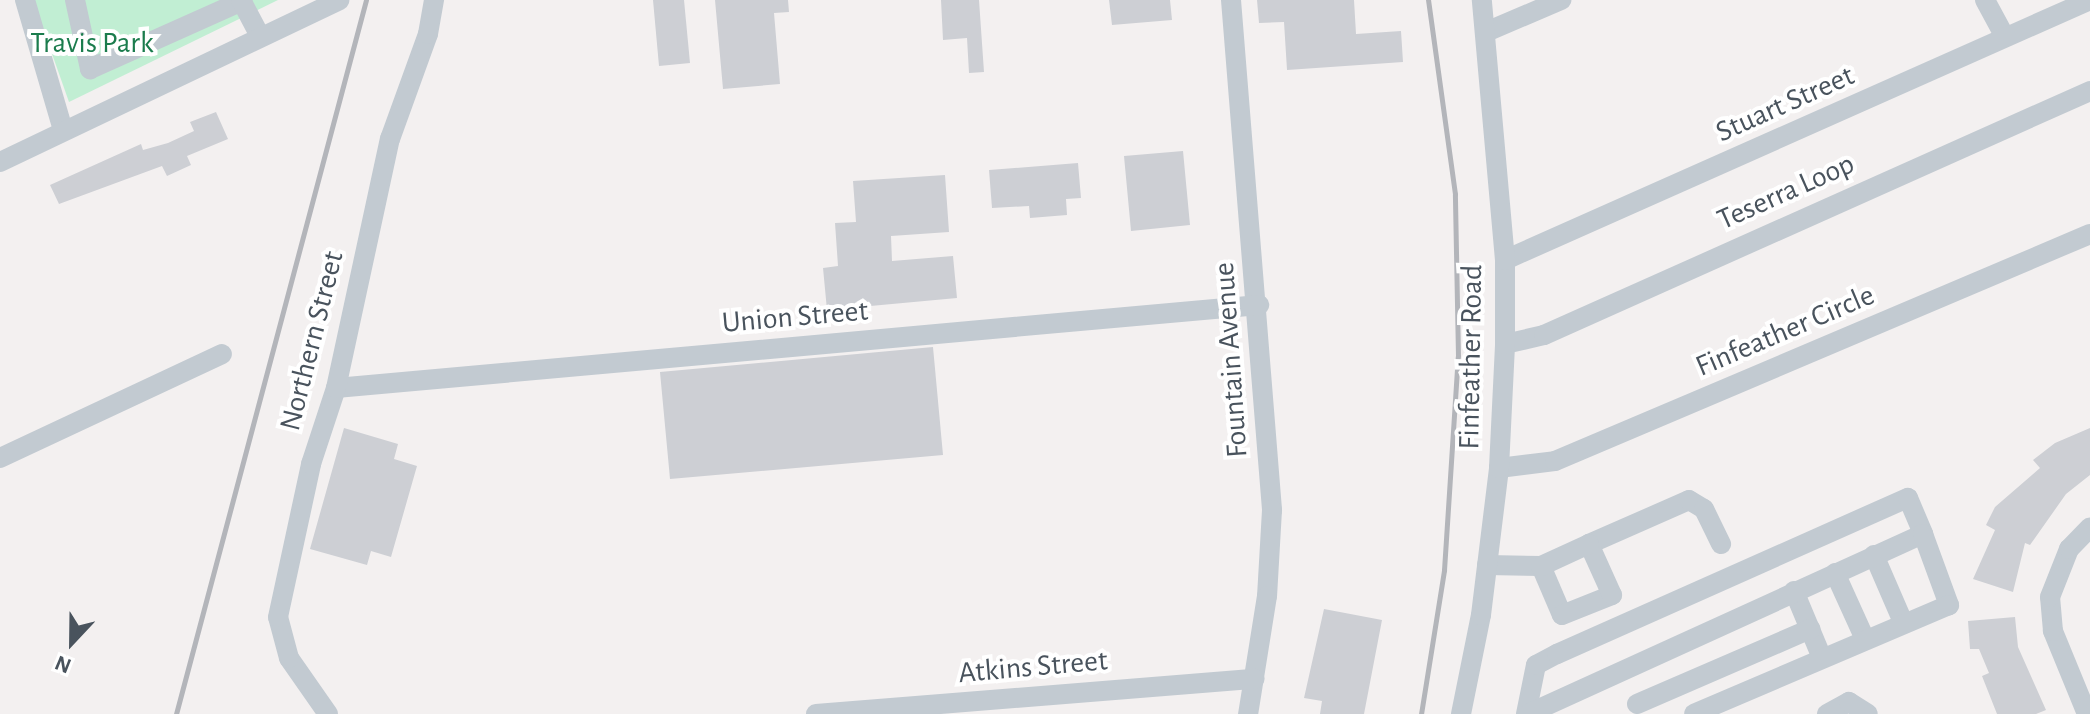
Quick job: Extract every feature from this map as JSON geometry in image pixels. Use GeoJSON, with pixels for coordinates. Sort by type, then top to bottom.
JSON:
{"type":"FeatureCollection","features":[{"type":"Feature","properties":{"kind":"street"},"geometry":{"type":"LineString","coordinates":[[25,0],[63,130]]}},
{"type":"Feature","properties":{"kind":"street"},"geometry":{"type":"LineString","coordinates":[[75,0],[90,69],[241,1],[260,36]]}},
{"type":"Feature","properties":{"kind":"street"},"geometry":{"type":"LineString","coordinates":[[0,162],[339,0]]}},
{"type":"Feature","properties":{"kind":"street","name":"Northern Street"},"geometry":{"type":"LineString","coordinates":[[328,714],[311,694],[289,658],[278,617],[311,464],[336,388],[390,139],[428,34],[434,0]]}},
{"type":"Feature","properties":{"kind":"street","name":"Fountain Avenue"},"geometry":{"type":"LineString","coordinates":[[1231,0],[1259,305],[1272,510],[1255,679],[1248,714]]}},
{"type":"Feature","properties":{"kind":"street","name":"Finfeather Road"},"geometry":{"type":"LineString","coordinates":[[1461,714],[1487,565],[1499,468],[1505,344],[1505,260],[1482,0]]}},
{"type":"Feature","properties":{"kind":"street"},"geometry":{"type":"LineString","coordinates":[[1486,32],[1561,0]]}},
{"type":"Feature","properties":{"kind":"street"},"geometry":{"type":"LineString","coordinates":[[1985,0],[2005,37]]}},
{"type":"Feature","properties":{"kind":"street","name":"Stuart Street"},"geometry":{"type":"LineString","coordinates":[[1505,260],[2090,0]]}},
{"type":"Feature","properties":{"kind":"street","name":"Teserra Loop"},"geometry":{"type":"LineString","coordinates":[[1505,344],[1544,335],[2090,91]]}},
{"type":"Feature","properties":{"kind":"street","name":"Finfeather Circle"},"geometry":{"type":"LineString","coordinates":[[1499,468],[1555,461],[2090,234]]}},
{"type":"Feature","properties":{"kind":"street","name":"Union Street"},"geometry":{"type":"LineString","coordinates":[[336,388],[1259,305]]}},
{"type":"Feature","properties":{"kind":"street"},"geometry":{"type":"LineString","coordinates":[[0,458],[222,354]]}},
{"type":"Feature","properties":{"kind":"street"},"geometry":{"type":"LineString","coordinates":[[1527,714],[1536,665],[1908,498],[1949,605],[1903,622],[1694,714]]}},
{"type":"Feature","properties":{"kind":"street"},"geometry":{"type":"LineString","coordinates":[[1487,565],[1541,566],[1689,500],[1704,509],[1721,544]]}},
{"type":"Feature","properties":{"kind":"street"},"geometry":{"type":"LineString","coordinates":[[2087,714],[2064,665],[2050,597],[2069,549],[2090,527]]}},
{"type":"Feature","properties":{"kind":"street"},"geometry":{"type":"LineString","coordinates":[[1527,714],[1923,534]]}},
{"type":"Feature","properties":{"kind":"street"},"geometry":{"type":"LineString","coordinates":[[1541,566],[1562,615],[1612,595],[1589,544]]}},
{"type":"Feature","properties":{"kind":"street"},"geometry":{"type":"LineString","coordinates":[[1874,555],[1903,622]]}},
{"type":"Feature","properties":{"kind":"street"},"geometry":{"type":"LineString","coordinates":[[1835,573],[1865,639]]}},
{"type":"Feature","properties":{"kind":"street"},"geometry":{"type":"LineString","coordinates":[[1794,591],[1822,658]]}},
{"type":"Feature","properties":{"kind":"street"},"geometry":{"type":"LineString","coordinates":[[1620,671],[1638,709],[1810,629]]}},
{"type":"Feature","properties":{"kind":"street","name":"Atkins Street"},"geometry":{"type":"LineString","coordinates":[[816,714],[1255,679]]}},
{"type":"Feature","properties":{"kind":"street"},"geometry":{"type":"LineString","coordinates":[[1827,714],[1849,702],[1868,714]]}},
{"type":"Feature","properties":{"kind":"green space","name":"Travis Park"},"geometry":{"type":"Polygon","coordinates":[[[33,0],[278,0],[69,102],[33,0]]]}},
{"type":"Feature","properties":{"kind":"building"},"geometry":{"type":"Polygon","coordinates":[[[653,0],[684,0],[690,63],[659,66],[653,0]]]}},
{"type":"Feature","properties":{"kind":"building"},"geometry":{"type":"Polygon","coordinates":[[[715,0],[788,0],[789,12],[774,13],[780,84],[723,89],[715,0]]]}},
{"type":"Feature","properties":{"kind":"building"},"geometry":{"type":"Polygon","coordinates":[[[941,0],[979,0],[984,72],[969,73],[967,38],[943,40],[941,0]]]}},
{"type":"Feature","properties":{"kind":"building"},"geometry":{"type":"Polygon","coordinates":[[[1109,0],[1170,0],[1172,20],[1112,25],[1109,0]]]}},
{"type":"Feature","properties":{"kind":"building"},"geometry":{"type":"Polygon","coordinates":[[[1257,0],[1354,0],[1356,34],[1401,31],[1403,62],[1287,70],[1284,22],[1259,23],[1257,0]]]}},
{"type":"Feature","properties":{"kind":"building"},"geometry":{"type":"Polygon","coordinates":[[[216,112],[228,139],[187,156],[191,165],[167,176],[162,166],[59,204],[50,185],[141,144],[143,150],[168,143],[194,131],[190,122],[216,112]]]}},
{"type":"Feature","properties":{"kind":"building"},"geometry":{"type":"Polygon","coordinates":[[[1183,151],[1190,225],[1131,231],[1124,156],[1183,151]]]}},
{"type":"Feature","properties":{"kind":"building"},"geometry":{"type":"Polygon","coordinates":[[[1078,163],[1081,198],[1066,199],[1067,215],[1030,218],[1029,206],[992,208],[989,170],[1078,163]]]}},
{"type":"Feature","properties":{"kind":"building"},"geometry":{"type":"Polygon","coordinates":[[[945,175],[949,232],[891,236],[892,261],[953,256],[957,298],[827,310],[823,268],[838,266],[835,223],[856,222],[853,181],[945,175]]]}},
{"type":"Feature","properties":{"kind":"building"},"geometry":{"type":"Polygon","coordinates":[[[933,347],[943,455],[670,479],[660,372],[933,347]]]}},
{"type":"Feature","properties":{"kind":"building"},"geometry":{"type":"Polygon","coordinates":[[[344,428],[398,444],[394,459],[417,466],[391,557],[371,551],[367,565],[310,549],[344,428]]]}},
{"type":"Feature","properties":{"kind":"building"},"geometry":{"type":"Polygon","coordinates":[[[2090,428],[2090,475],[2066,494],[2030,545],[2025,543],[2013,592],[1973,579],[1995,530],[1986,525],[1995,507],[2040,468],[2033,460],[2055,443],[2090,428]]]}},
{"type":"Feature","properties":{"kind":"building"},"geometry":{"type":"Polygon","coordinates":[[[1324,609],[1382,620],[1364,714],[1320,714],[1322,701],[1304,698],[1324,609]]]}},
{"type":"Feature","properties":{"kind":"building"},"geometry":{"type":"Polygon","coordinates":[[[2015,617],[2018,647],[2046,710],[2036,714],[1997,714],[1982,676],[1989,673],[1979,649],[1970,649],[1968,621],[2015,617]]]}},
{"type":"Feature","properties":{"kind":"railway"},"geometry":{"type":"LineString","coordinates":[[176,714],[366,0]]}},
{"type":"Feature","properties":{"kind":"railway"},"geometry":{"type":"LineString","coordinates":[[1421,714],[1444,570],[1458,356],[1455,194],[1428,0]]}}]}
